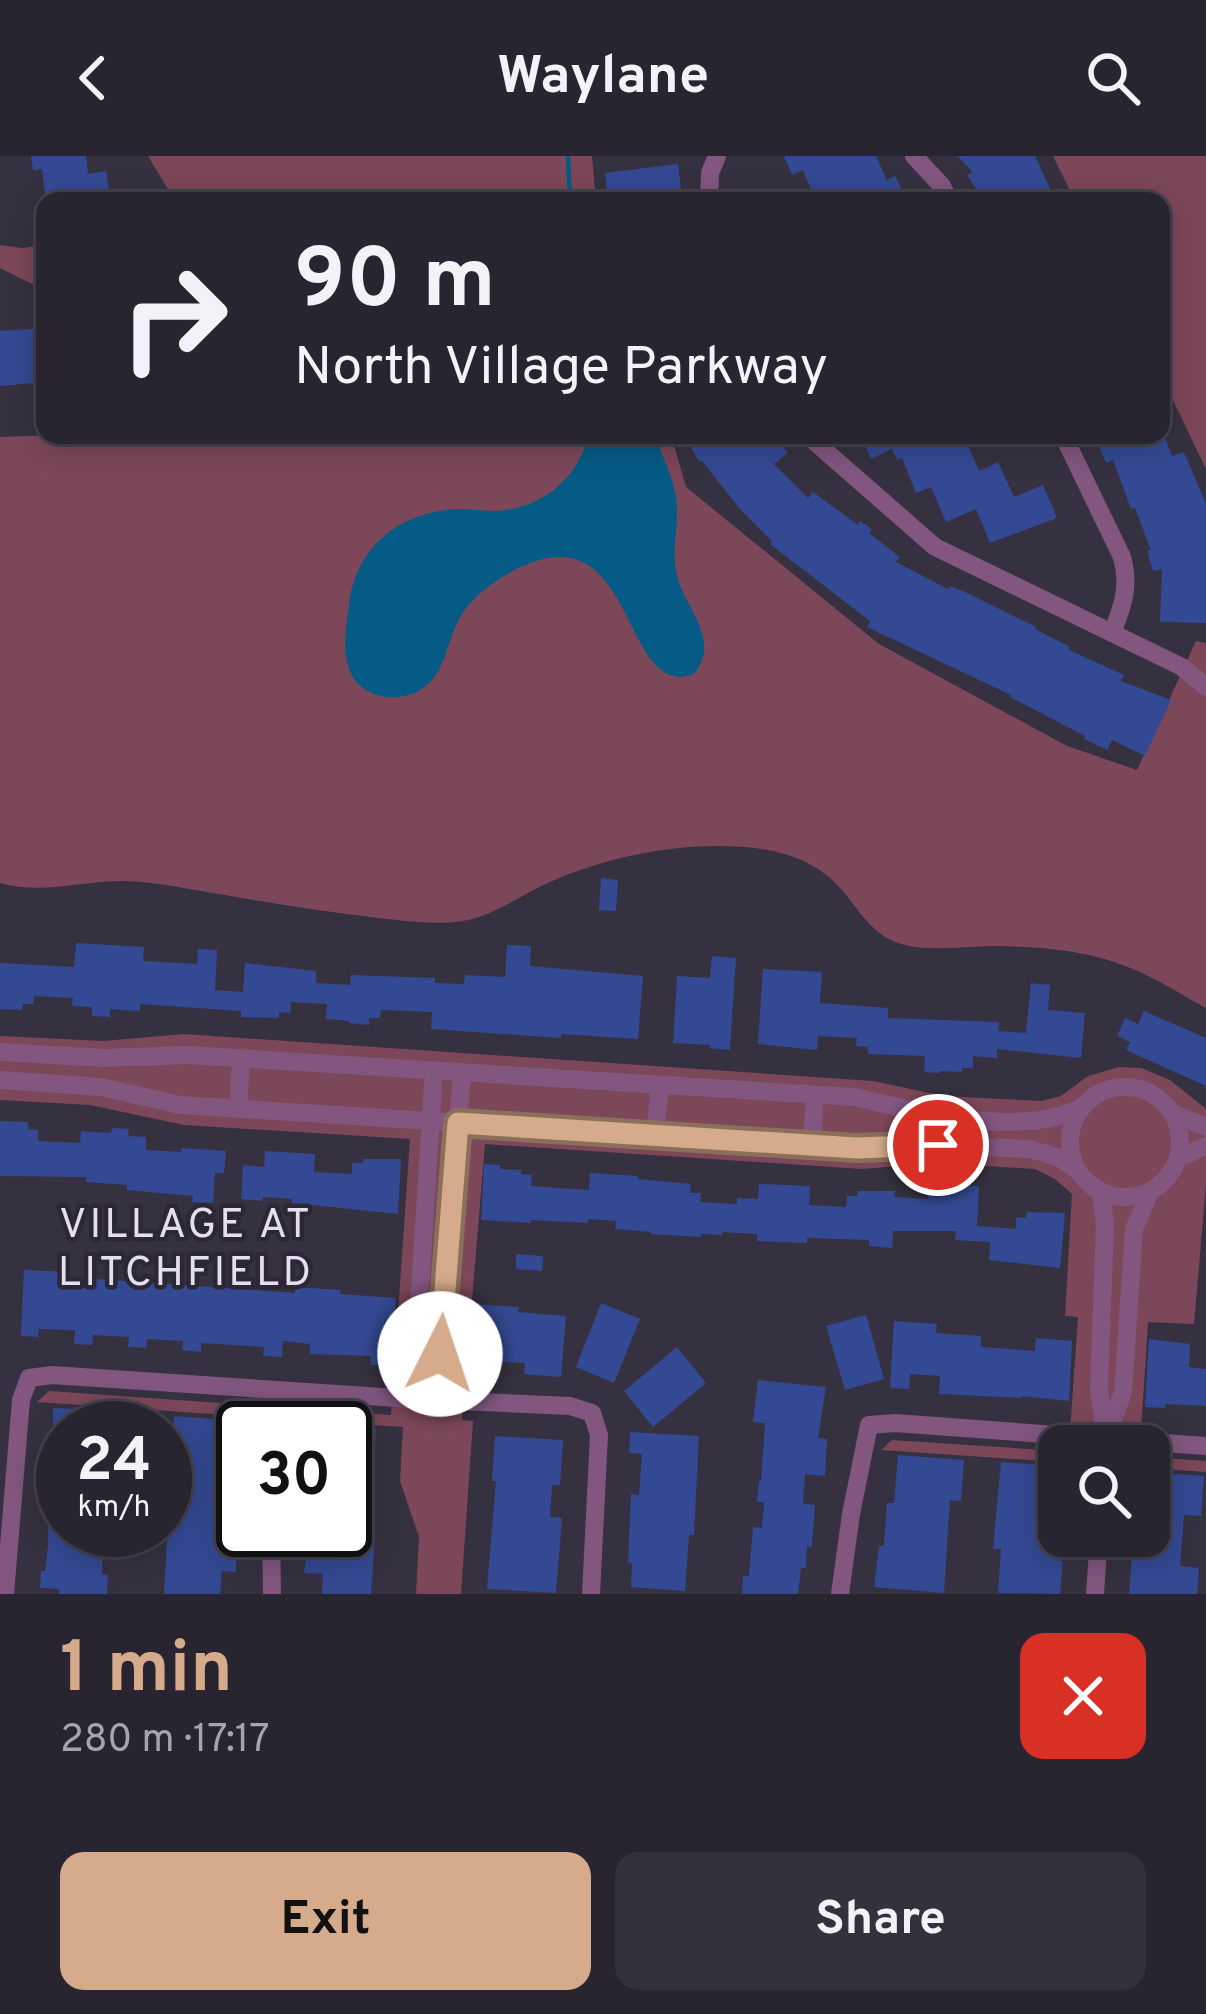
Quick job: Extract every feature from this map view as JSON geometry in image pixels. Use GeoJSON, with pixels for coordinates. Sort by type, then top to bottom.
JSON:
{"type":"FeatureCollection","features":[{"type":"Feature","properties":{"kind":"street"},"geometry":{"type":"LineString","coordinates":[[709,192],[717,156]]}},
{"type":"Feature","properties":{"kind":"street"},"geometry":{"type":"LineString","coordinates":[[914,156],[945,192]]}},
{"type":"Feature","properties":{"kind":"street"},"geometry":{"type":"LineString","coordinates":[[817,444],[935,548],[1182,667],[1206,687]]}},
{"type":"Feature","properties":{"kind":"street"},"geometry":{"type":"LineString","coordinates":[[1067,444],[1126,570],[1126,595],[1112,633]]}},
{"type":"Feature","properties":{"kind":"street"},"geometry":{"type":"LineString","coordinates":[[0,1052],[105,1058],[188,1054],[855,1097],[942,1116],[1040,1122],[1062,1118],[1112,1088],[1147,1091],[1174,1114],[1181,1143],[1172,1172],[1150,1192],[1134,1229],[1123,1392],[1112,1425]]}},
{"type":"Feature","properties":{"kind":"street"},"geometry":{"type":"LineString","coordinates":[[238,1108],[241,1058]]}},
{"type":"Feature","properties":{"kind":"street"},"geometry":{"type":"LineString","coordinates":[[413,1400],[434,1070]]}},
{"type":"Feature","properties":{"kind":"street"},"geometry":{"type":"LineString","coordinates":[[437,1400],[462,1072]]}},
{"type":"Feature","properties":{"kind":"street"},"geometry":{"type":"LineString","coordinates":[[0,1080],[101,1087],[180,1105],[857,1148],[1030,1149],[1060,1158],[1102,1192],[1117,1197],[1150,1192]]}},
{"type":"Feature","properties":{"kind":"street"},"geometry":{"type":"LineString","coordinates":[[656,1135],[660,1085]]}},
{"type":"Feature","properties":{"kind":"street"},"geometry":{"type":"LineString","coordinates":[[812,1145],[815,1095]]}},
{"type":"Feature","properties":{"kind":"street"},"geometry":{"type":"LineString","coordinates":[[1078,1171],[1070,1138],[1082,1107]]}},
{"type":"Feature","properties":{"kind":"street"},"geometry":{"type":"LineString","coordinates":[[1174,1114],[1206,1127]]}},
{"type":"Feature","properties":{"kind":"street"},"geometry":{"type":"LineString","coordinates":[[1178,1158],[1206,1146]]}},
{"type":"Feature","properties":{"kind":"street"},"geometry":{"type":"LineString","coordinates":[[1102,1192],[1099,1387],[1104,1425]]}},
{"type":"Feature","properties":{"kind":"street"},"geometry":{"type":"LineString","coordinates":[[5,1594],[21,1400],[29,1378],[52,1375],[570,1406],[592,1413],[598,1435],[591,1594]]}},
{"type":"Feature","properties":{"kind":"street"},"geometry":{"type":"LineString","coordinates":[[274,1401],[275,1390]]}},
{"type":"Feature","properties":{"kind":"street"},"geometry":{"type":"LineString","coordinates":[[840,1594],[869,1425],[895,1423],[1038,1436]]}},
{"type":"Feature","properties":{"kind":"street"},"geometry":{"type":"LineString","coordinates":[[1170,1444],[1206,1445]]}},
{"type":"Feature","properties":{"kind":"street"},"geometry":{"type":"LineString","coordinates":[[271,1557],[272,1594]]}},
{"type":"Feature","properties":{"kind":"street"},"geometry":{"type":"LineString","coordinates":[[1094,1594],[1097,1557]]}},
{"type":"Feature","properties":{"kind":"shaded area"},"geometry":{"type":"Polygon","coordinates":[[[148,156],[592,156],[595,192],[170,192],[148,156]]]}},
{"type":"Feature","properties":{"kind":"shaded area"},"geometry":{"type":"Polygon","coordinates":[[[1053,156],[1206,156],[1206,469],[1170,394],[1170,192],[1071,192],[1053,156]]]}},
{"type":"Feature","properties":{"kind":"shaded area"},"geometry":{"type":"Polygon","coordinates":[[[0,245],[36,246],[36,286],[0,268],[0,245]]]}},
{"type":"Feature","properties":{"kind":"shaded area"},"geometry":{"type":"Polygon","coordinates":[[[36,436],[36,444],[674,444],[686,487],[879,644],[1067,746],[1137,770],[1196,641],[1206,643],[1206,1008],[1140,972],[1089,955],[1030,947],[901,944],[875,929],[816,868],[785,854],[752,848],[675,848],[611,861],[550,882],[479,917],[446,923],[339,913],[138,882],[32,888],[0,883],[0,437],[36,436]]]}},
{"type":"Feature","properties":{"kind":"shaded area"},"geometry":{"type":"Polygon","coordinates":[[[184,1034],[873,1081],[943,1096],[1042,1101],[1061,1096],[1088,1076],[1119,1067],[1141,1068],[1170,1080],[1206,1109],[1206,1185],[1194,1324],[1148,1322],[1141,1425],[1070,1425],[1078,1317],[1065,1316],[1072,1194],[1035,1169],[936,1163],[862,1169],[485,1144],[462,1420],[473,1421],[461,1594],[416,1594],[419,1537],[400,1481],[403,1427],[372,1425],[372,1414],[391,1415],[410,1139],[184,1125],[90,1105],[0,1100],[0,1036],[103,1041],[184,1034]]]}},
{"type":"Feature","properties":{"kind":"shaded area"},"geometry":{"type":"Polygon","coordinates":[[[49,1391],[192,1401],[38,1401],[49,1391]]]}},
{"type":"Feature","properties":{"kind":"shaded area"},"geometry":{"type":"Polygon","coordinates":[[[192,1401],[216,1403],[216,1414],[192,1413],[192,1401]]]}},
{"type":"Feature","properties":{"kind":"shaded area"},"geometry":{"type":"Polygon","coordinates":[[[892,1440],[1038,1450],[1038,1461],[881,1450],[892,1440]]]}},
{"type":"Feature","properties":{"kind":"shaded area"},"geometry":{"type":"Polygon","coordinates":[[[1170,1458],[1206,1461],[1206,1472],[1170,1469],[1170,1458]]]}},
{"type":"Feature","properties":{"kind":"water"},"geometry":{"type":"Polygon","coordinates":[[[585,444],[658,444],[676,496],[676,571],[703,635],[702,661],[694,674],[671,675],[654,663],[612,590],[593,569],[569,558],[525,565],[481,593],[458,621],[438,672],[417,692],[383,696],[362,687],[349,669],[346,654],[349,606],[361,566],[385,535],[439,511],[500,511],[535,501],[569,475],[585,444]]]}},
{"type":"Feature","properties":{"kind":"building"},"geometry":{"type":"Polygon","coordinates":[[[31,156],[86,156],[88,174],[106,171],[110,192],[45,192],[42,169],[33,170],[31,156]]]}},
{"type":"Feature","properties":{"kind":"building"},"geometry":{"type":"Polygon","coordinates":[[[784,156],[876,156],[887,180],[895,176],[902,190],[812,192],[803,170],[792,175],[784,156]]]}},
{"type":"Feature","properties":{"kind":"building"},"geometry":{"type":"Polygon","coordinates":[[[957,156],[1035,156],[1052,192],[978,192],[967,175],[973,172],[957,156]]]}},
{"type":"Feature","properties":{"kind":"building"},"geometry":{"type":"Polygon","coordinates":[[[678,164],[681,192],[607,192],[605,173],[678,164]]]}},
{"type":"Feature","properties":{"kind":"building"},"geometry":{"type":"Polygon","coordinates":[[[36,328],[36,383],[0,386],[0,331],[36,328]]]}},
{"type":"Feature","properties":{"kind":"building"},"geometry":{"type":"Polygon","coordinates":[[[689,444],[780,444],[788,453],[774,464],[808,498],[813,492],[858,525],[860,521],[872,529],[869,533],[900,557],[896,562],[1036,627],[1069,650],[1124,675],[1121,681],[1171,700],[1145,756],[1112,740],[1107,750],[1011,695],[867,627],[870,621],[770,544],[689,444]]]}},
{"type":"Feature","properties":{"kind":"building"},"geometry":{"type":"Polygon","coordinates":[[[864,444],[967,444],[979,471],[998,462],[1014,497],[1043,485],[1057,518],[990,543],[976,509],[946,522],[931,487],[916,493],[902,458],[897,460],[892,449],[871,459],[864,444]]]}},
{"type":"Feature","properties":{"kind":"building"},"geometry":{"type":"Polygon","coordinates":[[[1098,444],[1167,444],[1172,456],[1184,452],[1206,504],[1206,623],[1160,622],[1162,569],[1153,571],[1147,551],[1151,550],[1135,508],[1131,509],[1113,460],[1106,463],[1098,444]]]}},
{"type":"Feature","properties":{"kind":"building"},"geometry":{"type":"Polygon","coordinates":[[[601,878],[618,880],[616,911],[599,910],[601,878]]]}},
{"type":"Feature","properties":{"kind":"building"},"geometry":{"type":"Polygon","coordinates":[[[76,943],[144,947],[143,961],[197,964],[198,949],[217,950],[215,990],[243,992],[245,963],[316,971],[316,983],[350,985],[351,975],[435,978],[435,983],[464,984],[465,975],[505,977],[507,945],[531,946],[530,966],[643,976],[638,1039],[431,1029],[432,1012],[381,1010],[380,1018],[369,1018],[369,1025],[349,1023],[326,1019],[327,1004],[291,1002],[290,1013],[279,1012],[279,1018],[140,1004],[140,1011],[110,1009],[110,1017],[92,1016],[92,1007],[72,1006],[73,998],[34,996],[33,1004],[23,1004],[22,1010],[0,1009],[0,963],[74,967],[76,943]]]}},
{"type":"Feature","properties":{"kind":"building"},"geometry":{"type":"Polygon","coordinates":[[[712,956],[736,958],[730,1050],[673,1043],[677,976],[710,978],[712,956]]]}},
{"type":"Feature","properties":{"kind":"building"},"geometry":{"type":"Polygon","coordinates":[[[763,969],[822,972],[820,1003],[888,1008],[888,1018],[999,1022],[998,1031],[1026,1033],[1031,983],[1050,985],[1048,1010],[1085,1013],[1081,1058],[997,1049],[997,1058],[973,1056],[973,1068],[940,1073],[924,1072],[925,1056],[868,1054],[868,1047],[856,1046],[857,1038],[818,1036],[817,1050],[758,1044],[763,969]]]}},
{"type":"Feature","properties":{"kind":"building"},"geometry":{"type":"Polygon","coordinates":[[[1144,1011],[1206,1038],[1206,1086],[1126,1050],[1130,1042],[1117,1036],[1125,1018],[1138,1024],[1144,1011]]]}},
{"type":"Feature","properties":{"kind":"building"},"geometry":{"type":"Polygon","coordinates":[[[0,1121],[28,1122],[28,1129],[38,1130],[38,1141],[80,1143],[81,1131],[111,1133],[112,1128],[129,1129],[128,1136],[146,1137],[146,1150],[226,1151],[224,1173],[215,1173],[213,1203],[192,1202],[193,1196],[127,1190],[127,1185],[86,1182],[86,1177],[0,1176],[0,1121]]]}},
{"type":"Feature","properties":{"kind":"building"},"geometry":{"type":"Polygon","coordinates":[[[265,1151],[315,1154],[314,1172],[352,1174],[352,1163],[363,1163],[363,1159],[401,1159],[398,1214],[312,1205],[311,1209],[291,1208],[292,1199],[241,1199],[243,1165],[264,1167],[265,1151]]]}},
{"type":"Feature","properties":{"kind":"building"},"geometry":{"type":"Polygon","coordinates":[[[484,1164],[532,1175],[531,1186],[589,1190],[590,1173],[638,1176],[691,1184],[690,1193],[701,1193],[700,1202],[737,1204],[737,1198],[758,1199],[759,1184],[810,1186],[809,1205],[846,1207],[847,1196],[857,1196],[858,1191],[895,1191],[894,1197],[928,1199],[929,1184],[979,1186],[977,1226],[1016,1229],[1016,1217],[1026,1218],[1027,1212],[1065,1213],[1060,1268],[989,1260],[990,1242],[955,1240],[956,1231],[893,1231],[892,1248],[869,1246],[869,1240],[807,1238],[807,1243],[757,1241],[757,1234],[651,1234],[615,1229],[616,1221],[588,1219],[588,1223],[481,1220],[484,1164]]]}},
{"type":"Feature","properties":{"kind":"building"},"geometry":{"type":"Polygon","coordinates":[[[516,1254],[543,1256],[542,1271],[516,1269],[516,1254]]]}},
{"type":"Feature","properties":{"kind":"building"},"geometry":{"type":"Polygon","coordinates":[[[24,1270],[295,1293],[295,1287],[341,1290],[340,1294],[396,1298],[391,1366],[371,1365],[371,1356],[310,1354],[310,1344],[283,1341],[282,1357],[263,1356],[264,1347],[201,1343],[201,1352],[182,1350],[183,1341],[147,1339],[146,1348],[128,1347],[129,1337],[93,1335],[92,1345],[74,1344],[75,1330],[39,1329],[38,1337],[21,1336],[24,1270]]]}},
{"type":"Feature","properties":{"kind":"building"},"geometry":{"type":"Polygon","coordinates":[[[601,1303],[640,1319],[614,1383],[576,1367],[601,1303]]]}},
{"type":"Feature","properties":{"kind":"building"},"geometry":{"type":"Polygon","coordinates":[[[472,1304],[566,1316],[561,1377],[524,1374],[525,1363],[486,1361],[486,1371],[468,1370],[472,1304]]]}},
{"type":"Feature","properties":{"kind":"building"},"geometry":{"type":"Polygon","coordinates":[[[866,1315],[884,1379],[845,1390],[826,1326],[866,1315]]]}},
{"type":"Feature","properties":{"kind":"building"},"geometry":{"type":"Polygon","coordinates":[[[894,1321],[937,1324],[936,1333],[981,1336],[981,1347],[1035,1351],[1036,1338],[1072,1341],[1069,1401],[939,1394],[940,1376],[910,1374],[909,1389],[890,1388],[894,1321]]]}},
{"type":"Feature","properties":{"kind":"building"},"geometry":{"type":"Polygon","coordinates":[[[1149,1339],[1190,1344],[1189,1367],[1206,1369],[1206,1406],[1145,1407],[1149,1339]]]}},
{"type":"Feature","properties":{"kind":"building"},"geometry":{"type":"Polygon","coordinates":[[[677,1347],[706,1383],[653,1427],[624,1391],[677,1347]]]}},
{"type":"Feature","properties":{"kind":"building"},"geometry":{"type":"Polygon","coordinates":[[[758,1380],[826,1387],[818,1438],[827,1439],[825,1476],[805,1474],[803,1504],[815,1505],[812,1547],[807,1546],[798,1594],[742,1594],[743,1576],[749,1576],[753,1527],[762,1528],[764,1502],[757,1502],[765,1423],[753,1422],[758,1380]]]}},
{"type":"Feature","properties":{"kind":"building"},"geometry":{"type":"Polygon","coordinates":[[[192,1417],[216,1419],[216,1557],[236,1557],[236,1572],[222,1571],[220,1594],[164,1594],[166,1557],[192,1557],[192,1417]]]}},
{"type":"Feature","properties":{"kind":"building"},"geometry":{"type":"Polygon","coordinates":[[[372,1429],[376,1429],[372,1500],[372,1429]]]}},
{"type":"Feature","properties":{"kind":"building"},"geometry":{"type":"Polygon","coordinates":[[[630,1432],[699,1436],[694,1535],[689,1535],[685,1591],[631,1587],[631,1494],[639,1495],[642,1454],[629,1453],[630,1432]]]}},
{"type":"Feature","properties":{"kind":"building"},"geometry":{"type":"Polygon","coordinates":[[[495,1436],[563,1440],[560,1485],[552,1485],[550,1517],[562,1518],[556,1593],[487,1589],[495,1436]]]}},
{"type":"Feature","properties":{"kind":"building"},"geometry":{"type":"Polygon","coordinates":[[[898,1455],[964,1460],[961,1501],[950,1500],[944,1593],[874,1587],[879,1546],[884,1546],[887,1503],[894,1503],[898,1455]]]}},
{"type":"Feature","properties":{"kind":"building"},"geometry":{"type":"Polygon","coordinates":[[[1001,1462],[1038,1465],[1038,1557],[1063,1561],[1060,1594],[998,1593],[1001,1549],[993,1549],[1001,1462]]]}},
{"type":"Feature","properties":{"kind":"building"},"geometry":{"type":"Polygon","coordinates":[[[1170,1474],[1204,1476],[1201,1516],[1184,1515],[1180,1566],[1199,1568],[1197,1594],[1129,1594],[1132,1557],[1170,1557],[1170,1474]]]}},
{"type":"Feature","properties":{"kind":"building"},"geometry":{"type":"Polygon","coordinates":[[[375,1536],[371,1594],[322,1594],[323,1574],[304,1573],[306,1557],[372,1557],[375,1536]]]}},
{"type":"Feature","properties":{"kind":"building"},"geometry":{"type":"Polygon","coordinates":[[[47,1557],[103,1557],[107,1594],[59,1594],[59,1589],[40,1588],[41,1571],[45,1571],[47,1557]]]}},
{"type":"Feature","properties":{"kind":"waterway"},"geometry":{"type":"LineString","coordinates":[[568,156],[570,192]]}},
{"type":"Feature","properties":{"kind":"district","name":"VILLAGE AT LITCHFIELD"},"geometry":{"type":"Point","coordinates":[186,1250]}},
{"type":"Feature","properties":{"kind":"route"},"geometry":{"type":"LineString","coordinates":[[440,1354],[458,1123],[857,1148],[938,1145]]}}]}
